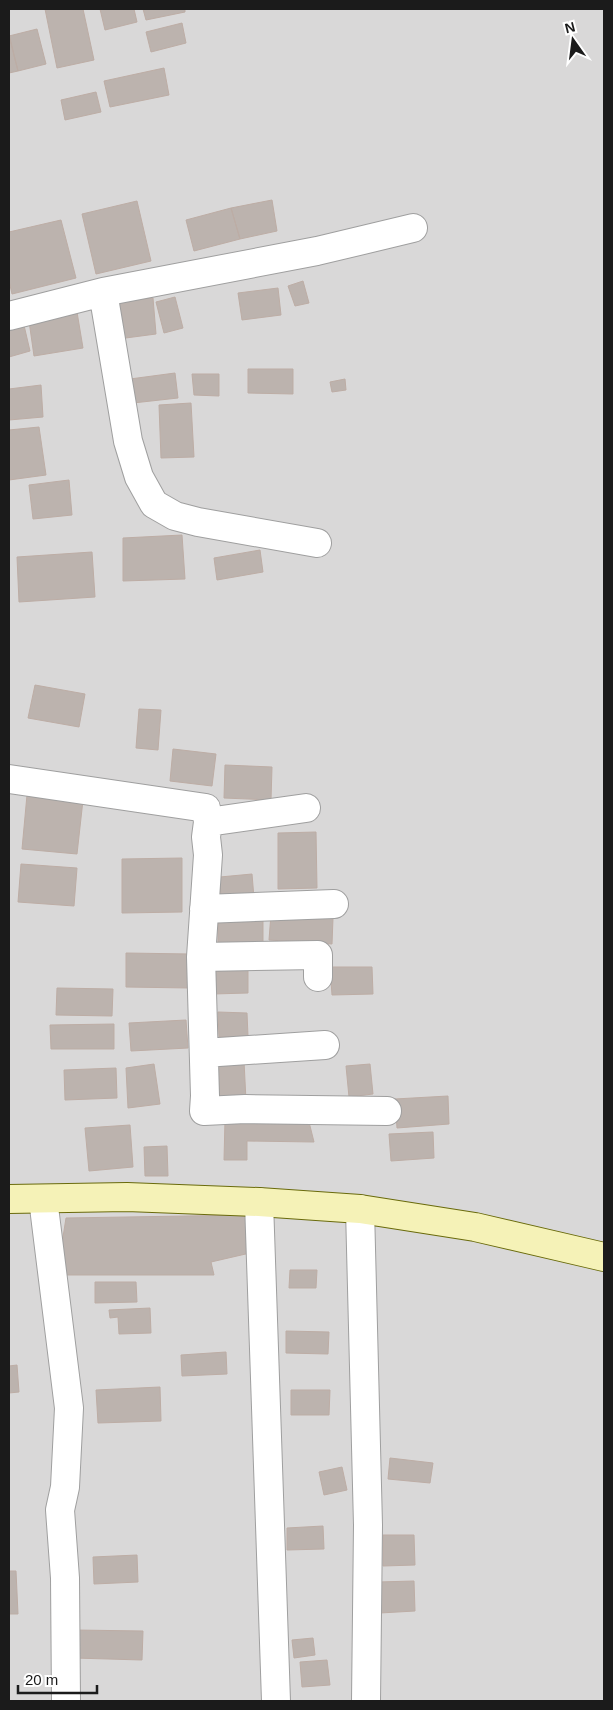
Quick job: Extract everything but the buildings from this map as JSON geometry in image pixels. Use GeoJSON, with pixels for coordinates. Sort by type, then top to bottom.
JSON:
{"type":"FeatureCollection","features":[{"type":"Feature","properties":{"kind":"main road"},"geometry":{"type":"LineString","coordinates":[[9,1200],[126,1197],[258,1202],[360,1209],[476,1227],[604,1257]]}},
{"type":"Feature","properties":{"kind":"street"},"geometry":{"type":"LineString","coordinates":[[9,316],[103,292],[317,251],[413,228]]}},
{"type":"Feature","properties":{"kind":"street"},"geometry":{"type":"LineString","coordinates":[[103,292],[128,442],[139,477],[154,504],[175,516],[198,522],[317,543]]}},
{"type":"Feature","properties":{"kind":"street"},"geometry":{"type":"LineString","coordinates":[[9,779],[206,808],[208,854],[201,957],[204,1111],[245,1109],[387,1111]]}},
{"type":"Feature","properties":{"kind":"street"},"geometry":{"type":"LineString","coordinates":[[208,822],[306,808]]}},
{"type":"Feature","properties":{"kind":"street"},"geometry":{"type":"LineString","coordinates":[[204,909],[334,904]]}},
{"type":"Feature","properties":{"kind":"street"},"geometry":{"type":"LineString","coordinates":[[201,957],[318,955],[318,977]]}},
{"type":"Feature","properties":{"kind":"street"},"geometry":{"type":"LineString","coordinates":[[204,1053],[325,1045]]}},
{"type":"Feature","properties":{"kind":"street"},"geometry":{"type":"LineString","coordinates":[[43,1199],[69,1408],[65,1487],[60,1510],[65,1578],[66,1701]]}},
{"type":"Feature","properties":{"kind":"street"},"geometry":{"type":"LineString","coordinates":[[258,1202],[276,1701]]}},
{"type":"Feature","properties":{"kind":"street"},"geometry":{"type":"LineString","coordinates":[[360,1209],[368,1524],[366,1701]]}},
{"type":"Feature","properties":{"kind":"shaded area"},"geometry":{"type":"Polygon","coordinates":[[[9,9],[604,9],[604,1701],[9,1701],[9,9]]]}}]}
